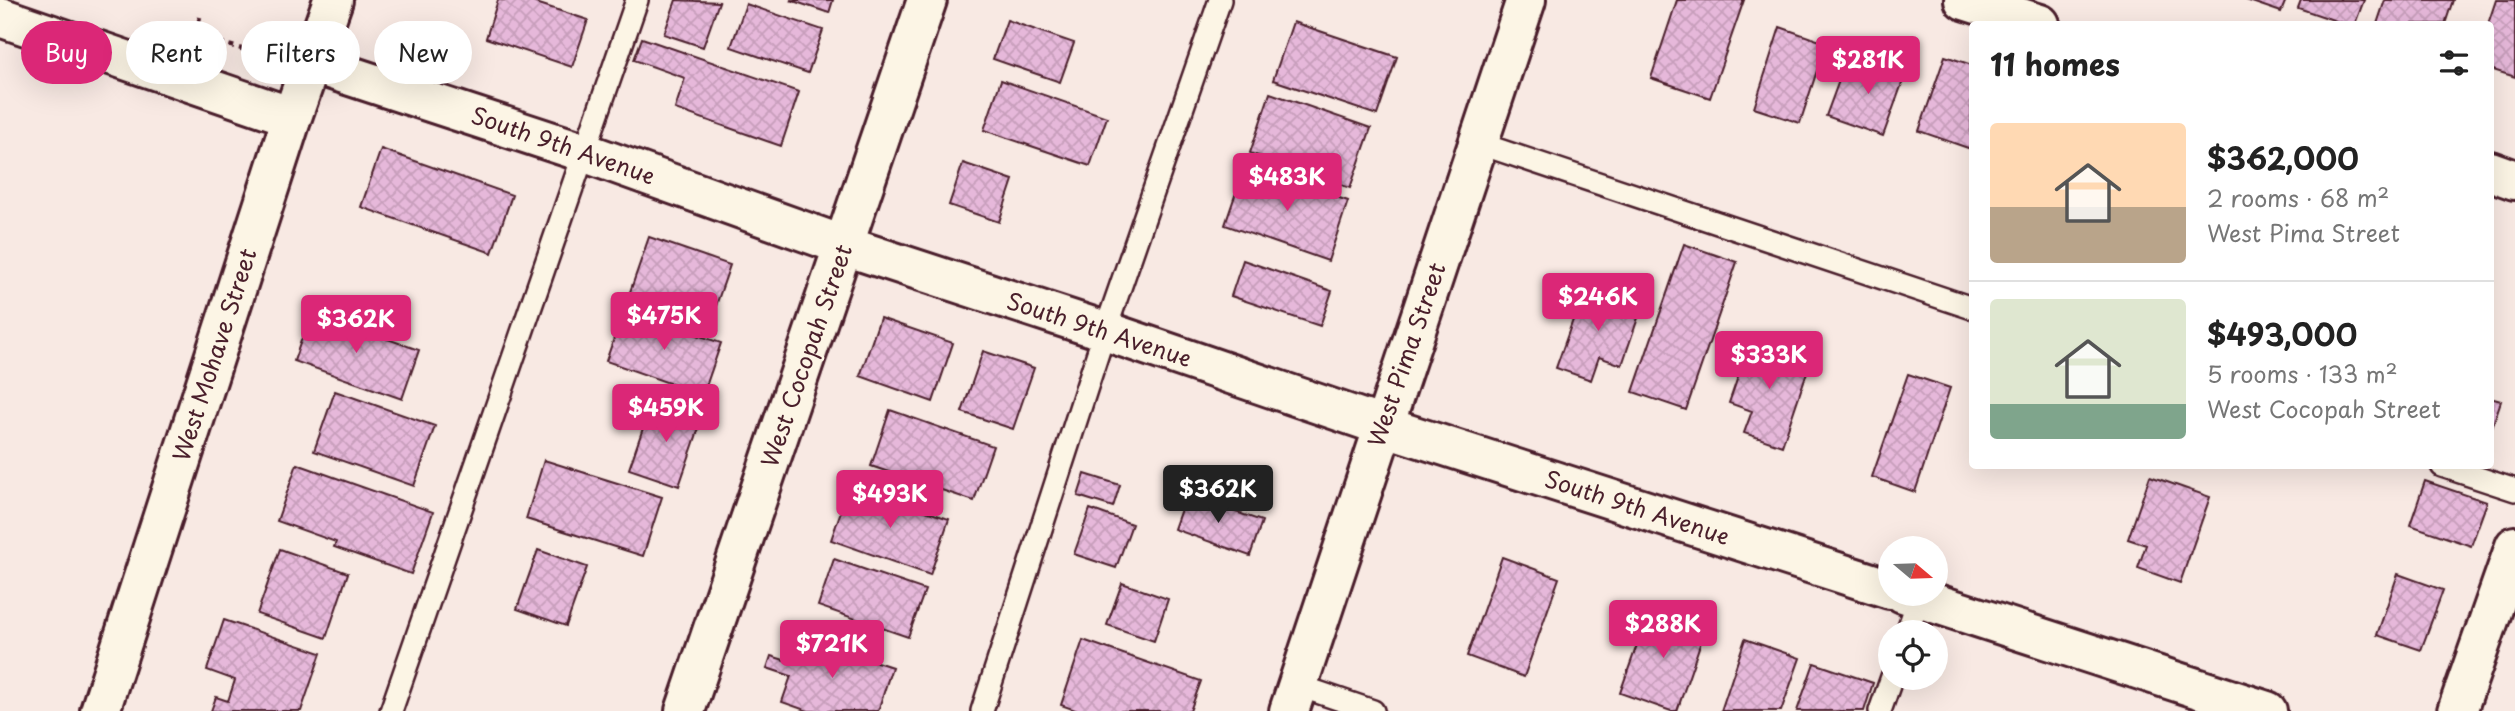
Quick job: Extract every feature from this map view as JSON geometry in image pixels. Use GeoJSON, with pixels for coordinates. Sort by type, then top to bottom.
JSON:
{"type":"FeatureCollection","features":[{"type":"Feature","properties":{"kind":"street","name":"West Mohave Street"},"geometry":{"type":"LineString","coordinates":[[325,21],[332,0]]}},
{"type":"Feature","properties":{"kind":"street","name":"West Cocopah Street"},"geometry":{"type":"LineString","coordinates":[[685,711],[927,0]]}},
{"type":"Feature","properties":{"kind":"street","name":"West Pima Street"},"geometry":{"type":"LineString","coordinates":[[1293,698],[1526,0]]}},
{"type":"Feature","properties":{"kind":"street"},"geometry":{"type":"LineString","coordinates":[[1964,0],[2030,21]]}},
{"type":"Feature","properties":{"kind":"street"},"geometry":{"type":"LineString","coordinates":[[0,17],[292,117]]}},
{"type":"Feature","properties":{"kind":"street","name":"South 9th Avenue"},"geometry":{"type":"LineString","coordinates":[[360,79],[586,153],[845,246],[1105,331],[1878,594]]}},
{"type":"Feature","properties":{"kind":"street","name":"West Mohave Street"},"geometry":{"type":"LineString","coordinates":[[100,711],[304,84]]}},
{"type":"Feature","properties":{"kind":"street"},"geometry":{"type":"LineString","coordinates":[[2494,173],[2515,180]]}},
{"type":"Feature","properties":{"kind":"street"},"geometry":{"type":"LineString","coordinates":[[2457,711],[2515,546]]}},
{"type":"Feature","properties":{"kind":"street","name":"South 9th Avenue"},"geometry":{"type":"LineString","coordinates":[[1915,606],[2267,711]]}},
{"type":"Feature","properties":{"kind":"lane"},"geometry":{"type":"LineString","coordinates":[[391,711],[637,0]]}},
{"type":"Feature","properties":{"kind":"lane"},"geometry":{"type":"LineString","coordinates":[[982,711],[1105,331],[1220,0]]}},
{"type":"Feature","properties":{"kind":"lane"},"geometry":{"type":"LineString","coordinates":[[1478,143],[1969,307]]}},
{"type":"Feature","properties":{"kind":"lane"},"geometry":{"type":"LineString","coordinates":[[2451,469],[2515,490]]}},
{"type":"Feature","properties":{"kind":"lane"},"geometry":{"type":"LineString","coordinates":[[1880,711],[1887,690]]}},
{"type":"Feature","properties":{"kind":"lane"},"geometry":{"type":"LineString","coordinates":[[1293,698],[1373,711]]}},
{"type":"Feature","properties":{"kind":"path"},"geometry":{"type":"LineString","coordinates":[[200,17],[197,28],[204,38],[241,49]]}},
{"type":"Feature","properties":{"kind":"building"},"geometry":{"type":"Polygon","coordinates":[[[498,0],[527,0],[588,20],[572,67],[486,38],[498,0]]]}},
{"type":"Feature","properties":{"kind":"building"},"geometry":{"type":"Polygon","coordinates":[[[676,0],[719,2],[703,47],[664,34],[676,0]]]}},
{"type":"Feature","properties":{"kind":"building"},"geometry":{"type":"Polygon","coordinates":[[[790,0],[833,0],[829,13],[790,0]]]}},
{"type":"Feature","properties":{"kind":"building"},"geometry":{"type":"Polygon","coordinates":[[[1677,0],[1744,0],[1710,98],[1651,78],[1677,0]]]}},
{"type":"Feature","properties":{"kind":"building"},"geometry":{"type":"Polygon","coordinates":[[[2246,0],[2286,0],[2281,12],[2246,0]]]}},
{"type":"Feature","properties":{"kind":"building"},"geometry":{"type":"Polygon","coordinates":[[[2301,0],[2364,0],[2356,21],[2336,21],[2298,8],[2301,0]]]}},
{"type":"Feature","properties":{"kind":"building"},"geometry":{"type":"Polygon","coordinates":[[[2385,0],[2453,0],[2446,21],[2378,21],[2385,0]]]}},
{"type":"Feature","properties":{"kind":"building"},"geometry":{"type":"Polygon","coordinates":[[[2496,0],[2515,0],[2515,77],[2494,70],[2494,21],[2489,21],[2496,0]]]}},
{"type":"Feature","properties":{"kind":"building"},"geometry":{"type":"Polygon","coordinates":[[[746,4],[823,30],[808,73],[731,47],[746,4]]]}},
{"type":"Feature","properties":{"kind":"building"},"geometry":{"type":"Polygon","coordinates":[[[1007,20],[1074,43],[1060,82],[993,59],[1007,20]]]}},
{"type":"Feature","properties":{"kind":"building"},"geometry":{"type":"Polygon","coordinates":[[[1293,22],[1397,57],[1377,115],[1273,80],[1293,22]]]}},
{"type":"Feature","properties":{"kind":"building"},"geometry":{"type":"Polygon","coordinates":[[[1780,27],[1826,43],[1800,123],[1754,108],[1780,27]]]}},
{"type":"Feature","properties":{"kind":"building"},"geometry":{"type":"Polygon","coordinates":[[[642,38],[799,92],[781,146],[675,109],[685,78],[634,60],[642,38]]]}},
{"type":"Feature","properties":{"kind":"building"},"geometry":{"type":"Polygon","coordinates":[[[1877,56],[1908,67],[1883,136],[1826,116],[1844,67],[1869,77],[1877,56]]]}},
{"type":"Feature","properties":{"kind":"building"},"geometry":{"type":"Polygon","coordinates":[[[1945,56],[1969,64],[1969,148],[1919,131],[1945,56]]]}},
{"type":"Feature","properties":{"kind":"building"},"geometry":{"type":"Polygon","coordinates":[[[1001,80],[1107,117],[1090,166],[984,130],[1001,80]]]}},
{"type":"Feature","properties":{"kind":"building"},"geometry":{"type":"Polygon","coordinates":[[[1270,93],[1371,128],[1350,188],[1250,153],[1270,93]]]}},
{"type":"Feature","properties":{"kind":"building"},"geometry":{"type":"Polygon","coordinates":[[[381,149],[512,195],[492,253],[361,207],[381,149]]]}},
{"type":"Feature","properties":{"kind":"building"},"geometry":{"type":"Polygon","coordinates":[[[963,163],[1013,180],[999,222],[949,205],[963,163]]]}},
{"type":"Feature","properties":{"kind":"building"},"geometry":{"type":"Polygon","coordinates":[[[1245,166],[1348,201],[1328,261],[1225,225],[1245,166]]]}},
{"type":"Feature","properties":{"kind":"building"},"geometry":{"type":"Polygon","coordinates":[[[649,237],[730,265],[710,323],[629,295],[649,237]]]}},
{"type":"Feature","properties":{"kind":"building"},"geometry":{"type":"Polygon","coordinates":[[[1684,244],[1737,262],[1686,410],[1633,392],[1684,244]]]}},
{"type":"Feature","properties":{"kind":"building"},"geometry":{"type":"Polygon","coordinates":[[[1243,260],[1332,291],[1320,326],[1231,296],[1243,260]]]}},
{"type":"Feature","properties":{"kind":"building"},"geometry":{"type":"Polygon","coordinates":[[[1585,286],[1642,306],[1622,365],[1599,357],[1591,380],[1556,368],[1585,286]]]}},
{"type":"Feature","properties":{"kind":"building"},"geometry":{"type":"Polygon","coordinates":[[[624,310],[721,343],[703,395],[606,361],[624,310]]]}},
{"type":"Feature","properties":{"kind":"building"},"geometry":{"type":"Polygon","coordinates":[[[311,312],[419,350],[402,399],[294,361],[311,312]]]}},
{"type":"Feature","properties":{"kind":"building"},"geometry":{"type":"Polygon","coordinates":[[[880,318],[953,343],[933,402],[860,376],[880,318]]]}},
{"type":"Feature","properties":{"kind":"building"},"geometry":{"type":"Polygon","coordinates":[[[1750,342],[1810,363],[1782,446],[1744,433],[1752,411],[1729,403],[1750,342]]]}},
{"type":"Feature","properties":{"kind":"building"},"geometry":{"type":"Polygon","coordinates":[[[983,351],[1034,368],[1013,429],[962,412],[983,351]]]}},
{"type":"Feature","properties":{"kind":"building"},"geometry":{"type":"Polygon","coordinates":[[[1908,374],[1950,388],[1915,492],[1872,477],[1908,374]]]}},
{"type":"Feature","properties":{"kind":"building"},"geometry":{"type":"Polygon","coordinates":[[[335,391],[435,426],[414,486],[314,451],[335,391]]]}},
{"type":"Feature","properties":{"kind":"building"},"geometry":{"type":"Polygon","coordinates":[[[2494,399],[2501,401],[2494,421],[2494,399]]]}},
{"type":"Feature","properties":{"kind":"building"},"geometry":{"type":"Polygon","coordinates":[[[652,402],[702,419],[679,486],[629,469],[652,402]]]}},
{"type":"Feature","properties":{"kind":"building"},"geometry":{"type":"Polygon","coordinates":[[[890,410],[993,446],[974,501],[871,466],[890,410]]]}},
{"type":"Feature","properties":{"kind":"building"},"geometry":{"type":"Polygon","coordinates":[[[544,460],[662,497],[643,556],[526,519],[544,460]]]}},
{"type":"Feature","properties":{"kind":"building"},"geometry":{"type":"Polygon","coordinates":[[[297,464],[433,512],[411,574],[334,547],[336,542],[277,521],[297,464]]]}},
{"type":"Feature","properties":{"kind":"building"},"geometry":{"type":"Polygon","coordinates":[[[1085,474],[1120,485],[1113,507],[1078,496],[1085,474]]]}},
{"type":"Feature","properties":{"kind":"building"},"geometry":{"type":"Polygon","coordinates":[[[2150,476],[2210,497],[2180,583],[2138,568],[2146,545],[2128,539],[2150,476]]]}},
{"type":"Feature","properties":{"kind":"building"},"geometry":{"type":"Polygon","coordinates":[[[2425,481],[2487,502],[2471,546],[2410,525],[2425,481]]]}},
{"type":"Feature","properties":{"kind":"building"},"geometry":{"type":"Polygon","coordinates":[[[850,485],[949,519],[930,575],[831,540],[850,485]]]}},
{"type":"Feature","properties":{"kind":"building"},"geometry":{"type":"Polygon","coordinates":[[[1186,495],[1262,521],[1250,556],[1174,529],[1186,495]]]}},
{"type":"Feature","properties":{"kind":"building"},"geometry":{"type":"Polygon","coordinates":[[[1090,509],[1132,524],[1116,568],[1074,554],[1090,509]]]}},
{"type":"Feature","properties":{"kind":"building"},"geometry":{"type":"Polygon","coordinates":[[[280,549],[348,573],[326,638],[257,614],[280,549]]]}},
{"type":"Feature","properties":{"kind":"building"},"geometry":{"type":"Polygon","coordinates":[[[538,550],[587,567],[566,626],[517,609],[538,550]]]}},
{"type":"Feature","properties":{"kind":"building"},"geometry":{"type":"Polygon","coordinates":[[[1502,557],[1559,578],[1524,677],[1467,656],[1502,557]]]}},
{"type":"Feature","properties":{"kind":"building"},"geometry":{"type":"Polygon","coordinates":[[[834,559],[925,590],[908,637],[818,606],[834,559]]]}},
{"type":"Feature","properties":{"kind":"building"},"geometry":{"type":"Polygon","coordinates":[[[2398,574],[2443,590],[2421,650],[2377,635],[2398,574]]]}},
{"type":"Feature","properties":{"kind":"building"},"geometry":{"type":"Polygon","coordinates":[[[1122,583],[1168,599],[1154,641],[1107,625],[1122,583]]]}},
{"type":"Feature","properties":{"kind":"building"},"geometry":{"type":"Polygon","coordinates":[[[1650,608],[1706,627],[1677,711],[1620,693],[1650,608]]]}},
{"type":"Feature","properties":{"kind":"building"},"geometry":{"type":"Polygon","coordinates":[[[224,620],[321,653],[301,711],[211,711],[216,697],[228,701],[235,680],[207,670],[224,620]]]}},
{"type":"Feature","properties":{"kind":"building"},"geometry":{"type":"Polygon","coordinates":[[[803,638],[892,667],[878,711],[808,711],[782,702],[791,676],[767,668],[771,656],[794,663],[803,638]]]}},
{"type":"Feature","properties":{"kind":"building"},"geometry":{"type":"Polygon","coordinates":[[[1745,639],[1800,658],[1781,711],[1721,711],[1745,639]]]}},
{"type":"Feature","properties":{"kind":"building"},"geometry":{"type":"Polygon","coordinates":[[[1083,640],[1201,681],[1190,711],[1078,711],[1061,705],[1083,640]]]}},
{"type":"Feature","properties":{"kind":"building"},"geometry":{"type":"Polygon","coordinates":[[[1814,663],[1873,683],[1864,711],[1797,711],[1814,663]]]}}]}
